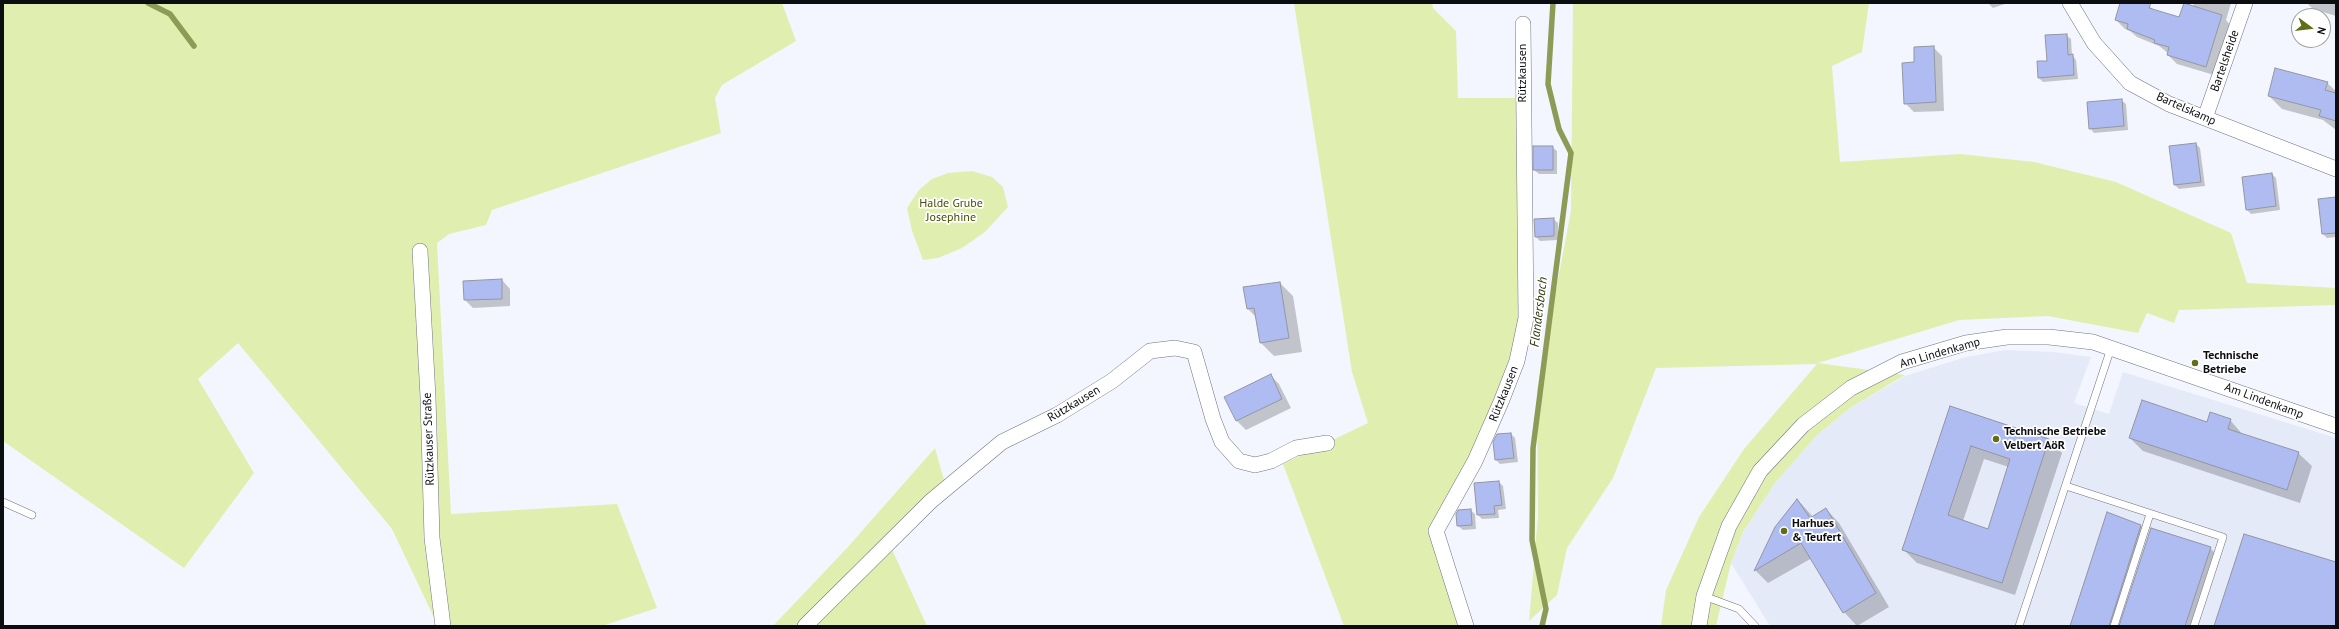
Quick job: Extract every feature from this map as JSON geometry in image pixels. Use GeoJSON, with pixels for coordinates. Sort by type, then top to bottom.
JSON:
{"type":"FeatureCollection","features":[{"type":"Feature","properties":{"kind":"street","name":"Bartelskamp"},"geometry":{"type":"LineString","coordinates":[[2070,3],[2094,43],[2130,83],[2169,104],[2336,169]]}},
{"type":"Feature","properties":{"kind":"street","name":"Bartelsheide"},"geometry":{"type":"LineString","coordinates":[[2205,118],[2245,3]]}},
{"type":"Feature","properties":{"kind":"street","name":"Rützkausen"},"geometry":{"type":"LineString","coordinates":[[1466,626],[1436,531],[1475,461],[1501,402],[1517,361],[1526,318],[1523,24]]}},
{"type":"Feature","properties":{"kind":"street","name":"Rützkauser Straße"},"geometry":{"type":"LineString","coordinates":[[420,251],[428,397],[432,538],[443,626]]}},
{"type":"Feature","properties":{"kind":"street","name":"Am Lindenkamp"},"geometry":{"type":"LineString","coordinates":[[1699,626],[1704,596],[1729,526],[1760,471],[1803,425],[1851,388],[1902,362],[1966,343],[2007,337],[2049,337],[2093,342],[2336,426]]}},
{"type":"Feature","properties":{"kind":"street","name":"Rützkausen"},"geometry":{"type":"LineString","coordinates":[[804,626],[931,501],[1002,442],[1057,415],[1112,381],[1150,351],[1175,348],[1194,352],[1213,419],[1222,442],[1239,461],[1255,466],[1271,461],[1296,448],[1327,443]]}},
{"type":"Feature","properties":{"kind":"lane"},"geometry":{"type":"LineString","coordinates":[[2019,626],[2111,348]]}},
{"type":"Feature","properties":{"kind":"lane"},"geometry":{"type":"LineString","coordinates":[[2066,486],[2223,537],[2194,626]]}},
{"type":"Feature","properties":{"kind":"lane"},"geometry":{"type":"LineString","coordinates":[[3,502],[32,516]]}},
{"type":"Feature","properties":{"kind":"lane"},"geometry":{"type":"LineString","coordinates":[[2114,626],[2150,514]]}},
{"type":"Feature","properties":{"kind":"lane"},"geometry":{"type":"LineString","coordinates":[[1704,596],[1739,609],[1755,626]]}},
{"type":"Feature","properties":{"kind":"shaded area"},"geometry":{"type":"Polygon","coordinates":[[[2006,350],[2054,352],[2091,357],[2074,403],[2109,414],[2123,372],[2336,438],[2336,626],[1770,626],[1731,563],[1743,532],[1775,483],[1817,435],[1850,408],[1905,376],[1966,357],[2006,350]]]}},
{"type":"Feature","properties":{"kind":"green space"},"geometry":{"type":"Polygon","coordinates":[[[3,3],[782,3],[796,41],[722,85],[715,98],[721,133],[492,210],[486,225],[449,234],[437,243],[451,514],[617,504],[657,608],[602,626],[438,626],[392,529],[238,343],[198,379],[254,473],[184,568],[3,441],[3,3]]]}},
{"type":"Feature","properties":{"kind":"green space"},"geometry":{"type":"Polygon","coordinates":[[[1294,3],[1432,3],[1433,8],[1456,31],[1458,98],[1517,98],[1519,331],[1503,380],[1482,432],[1435,525],[1463,626],[1344,626],[1283,464],[1368,423],[1352,372],[1294,3]]]}},
{"type":"Feature","properties":{"kind":"green space"},"geometry":{"type":"Polygon","coordinates":[[[1573,3],[1869,3],[1862,52],[1832,66],[1840,162],[1960,154],[2034,162],[2116,182],[2231,233],[2247,283],[2336,288],[2336,305],[2179,310],[2174,323],[2147,313],[2138,333],[2048,316],[1959,320],[1818,363],[1905,375],[1850,408],[1817,435],[1775,483],[1743,532],[1731,563],[1716,626],[1661,626],[1666,590],[1699,517],[1744,449],[1817,364],[1656,368],[1613,478],[1567,548],[1557,595],[1529,621],[1538,516],[1537,390],[1571,211],[1573,3]]]}},
{"type":"Feature","properties":{"kind":"green space","name":"Halde Grube Josephine"},"geometry":{"type":"Polygon","coordinates":[[[972,171],[992,177],[1003,187],[1008,207],[985,232],[962,248],[938,258],[923,260],[912,231],[907,208],[919,190],[932,179],[948,173],[972,171]]]}},
{"type":"Feature","properties":{"kind":"green space"},"geometry":{"type":"Polygon","coordinates":[[[935,448],[946,487],[890,545],[927,626],[773,626],[847,548],[935,448]]]}},
{"type":"Feature","properties":{"kind":"building"},"geometry":{"type":"Polygon","coordinates":[[[2120,3],[2151,3],[2149,8],[2179,17],[2184,3],[2222,15],[2206,67],[2167,55],[2169,47],[2154,43],[2155,40],[2127,29],[2128,24],[2115,20],[2120,3]]]}},
{"type":"Feature","properties":{"kind":"building"},"geometry":{"type":"Polygon","coordinates":[[[2067,34],[2068,55],[2073,54],[2074,75],[2038,78],[2037,61],[2047,61],[2045,35],[2067,34]]]}},
{"type":"Feature","properties":{"kind":"building"},"geometry":{"type":"Polygon","coordinates":[[[1934,46],[1936,102],[1904,104],[1902,63],[1914,62],[1914,47],[1934,46]]]}},
{"type":"Feature","properties":{"kind":"building"},"geometry":{"type":"Polygon","coordinates":[[[2275,68],[2328,82],[2325,90],[2336,93],[2336,121],[2319,116],[2321,110],[2268,96],[2275,68]]]}},
{"type":"Feature","properties":{"kind":"building"},"geometry":{"type":"Polygon","coordinates":[[[2122,99],[2124,126],[2089,129],[2087,102],[2122,99]]]}},
{"type":"Feature","properties":{"kind":"building"},"geometry":{"type":"Polygon","coordinates":[[[2196,143],[2201,182],[2174,185],[2169,146],[2196,143]]]}},
{"type":"Feature","properties":{"kind":"building"},"geometry":{"type":"Polygon","coordinates":[[[1533,146],[1553,146],[1553,170],[1533,170],[1533,146]]]}},
{"type":"Feature","properties":{"kind":"building"},"geometry":{"type":"Polygon","coordinates":[[[2272,173],[2276,206],[2246,210],[2242,177],[2272,173]]]}},
{"type":"Feature","properties":{"kind":"building"},"geometry":{"type":"Polygon","coordinates":[[[2336,197],[2336,233],[2322,234],[2318,199],[2336,197]]]}},
{"type":"Feature","properties":{"kind":"building"},"geometry":{"type":"Polygon","coordinates":[[[1554,218],[1554,236],[1535,237],[1534,219],[1554,218]]]}},
{"type":"Feature","properties":{"kind":"building"},"geometry":{"type":"Polygon","coordinates":[[[502,279],[502,299],[464,300],[463,281],[502,279]]]}},
{"type":"Feature","properties":{"kind":"building"},"geometry":{"type":"Polygon","coordinates":[[[1280,282],[1289,338],[1260,343],[1254,308],[1247,309],[1243,287],[1280,282]]]}},
{"type":"Feature","properties":{"kind":"building"},"geometry":{"type":"Polygon","coordinates":[[[1271,374],[1282,399],[1236,421],[1224,397],[1271,374]]]}},
{"type":"Feature","properties":{"kind":"building"},"geometry":{"type":"Polygon","coordinates":[[[2142,400],[2207,422],[2210,412],[2231,419],[2228,429],[2299,452],[2287,490],[2129,438],[2142,400]]]}},
{"type":"Feature","properties":{"kind":"building"},"geometry":{"type":"Polygon","coordinates":[[[1950,406],[2049,439],[2002,583],[1902,550],[1950,406]],[[1971,446],[1948,515],[1988,529],[2010,459],[1971,446]]]}},
{"type":"Feature","properties":{"kind":"building"},"geometry":{"type":"Polygon","coordinates":[[[1511,433],[1514,458],[1495,460],[1493,442],[1497,434],[1511,433]]]}},
{"type":"Feature","properties":{"kind":"building"},"geometry":{"type":"Polygon","coordinates":[[[1499,481],[1502,505],[1494,506],[1495,514],[1477,515],[1474,483],[1499,481]]]}},
{"type":"Feature","properties":{"kind":"building"},"geometry":{"type":"Polygon","coordinates":[[[1797,499],[1810,518],[1826,508],[1876,593],[1843,613],[1801,543],[1754,571],[1775,527],[1797,499]]]}},
{"type":"Feature","properties":{"kind":"building"},"geometry":{"type":"Polygon","coordinates":[[[1471,509],[1472,525],[1457,526],[1456,514],[1458,510],[1471,509]]]}},
{"type":"Feature","properties":{"kind":"building"},"geometry":{"type":"Polygon","coordinates":[[[2107,512],[2141,525],[2109,626],[2070,626],[2107,512]]]}},
{"type":"Feature","properties":{"kind":"building"},"geometry":{"type":"Polygon","coordinates":[[[2151,528],[2211,547],[2185,626],[2119,626],[2151,528]]]}},
{"type":"Feature","properties":{"kind":"building"},"geometry":{"type":"Polygon","coordinates":[[[2244,534],[2336,562],[2336,626],[2214,626],[2244,534]]]}},
{"type":"Feature","properties":{"kind":"waterway"},"geometry":{"type":"LineString","coordinates":[[148,3],[170,14],[194,46]]}},
{"type":"Feature","properties":{"kind":"waterway","name":"Flandersbach"},"geometry":{"type":"LineString","coordinates":[[1542,626],[1546,609],[1532,540],[1533,448],[1571,153],[1559,129],[1548,84],[1553,3]]}},
{"type":"Feature","properties":{"kind":"place","name":"Technische Betriebe"},"geometry":{"type":"Point","coordinates":[2195,363]}},
{"type":"Feature","properties":{"kind":"place","name":"Technische Betriebe Velbert AöR"},"geometry":{"type":"Point","coordinates":[1996,439]}},
{"type":"Feature","properties":{"kind":"place","name":"Harhues & Teufert"},"geometry":{"type":"Point","coordinates":[1784,531]}}]}
